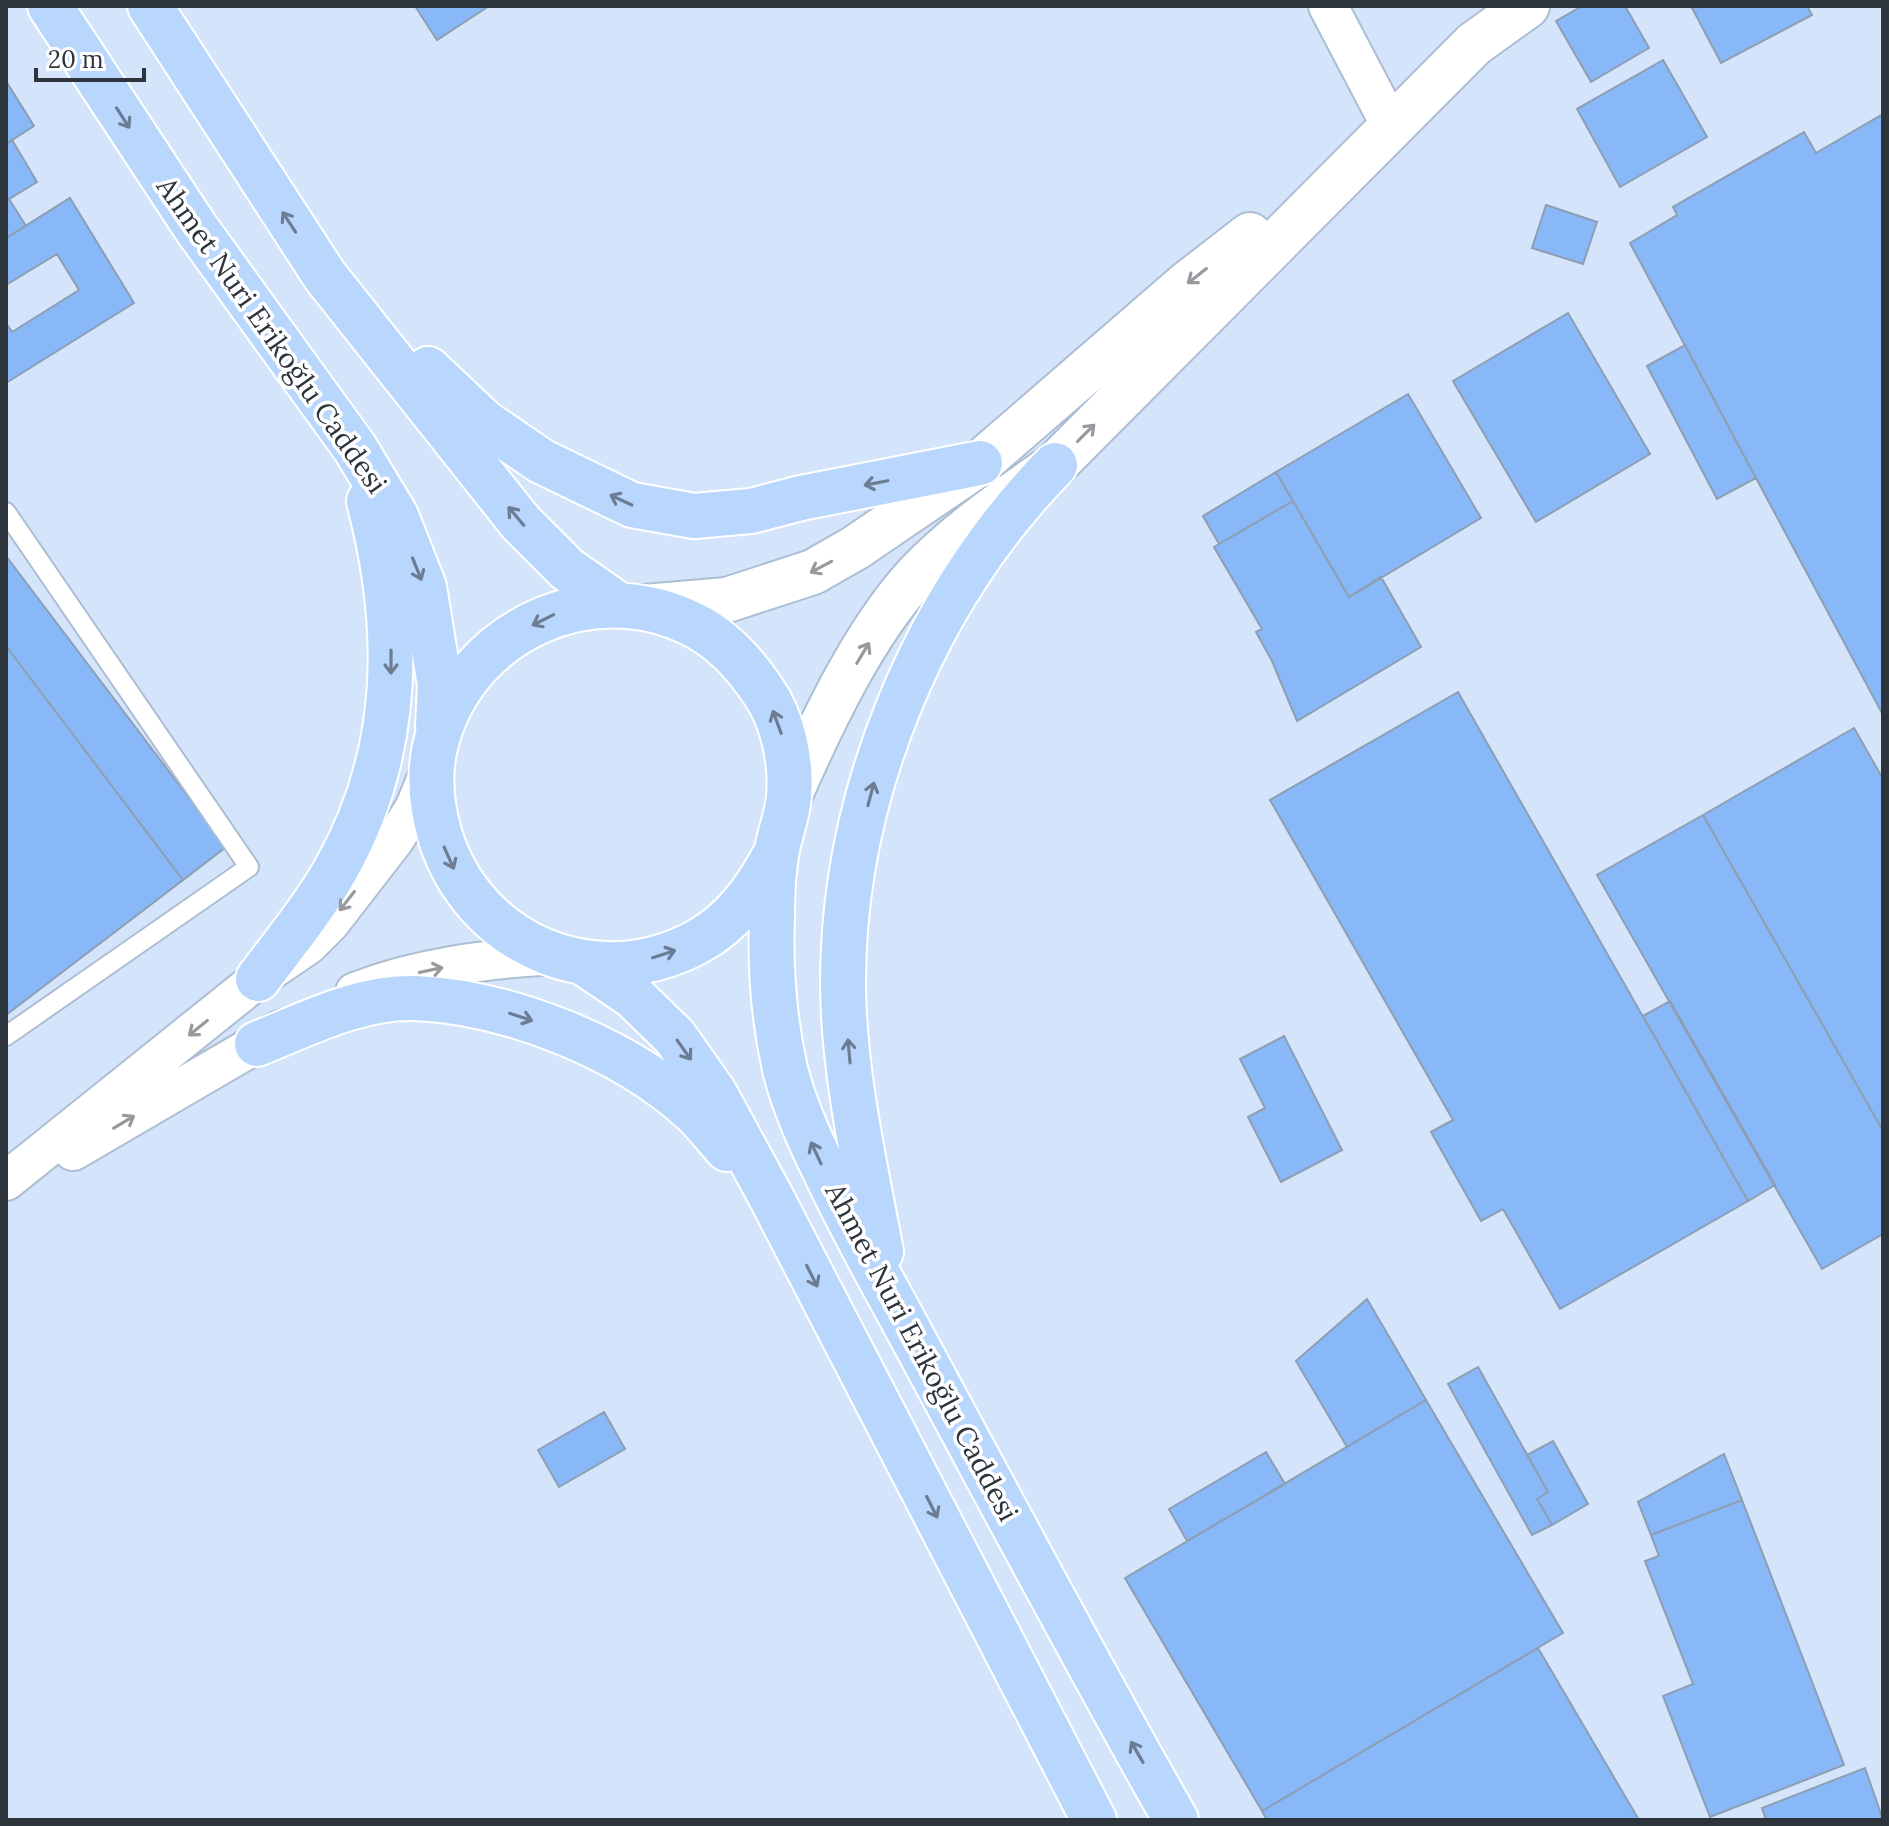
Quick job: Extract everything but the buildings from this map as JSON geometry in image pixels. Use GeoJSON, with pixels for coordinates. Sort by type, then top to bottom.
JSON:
{"type":"FeatureCollection","features":[{"type":"Feature","properties":{"kind":"main road","name":"Ahmet Nuri Erikoğlu Caddesi"},"geometry":{"type":"LineString","coordinates":[[50,6],[196,228],[355,448],[396,516],[424,587],[440,685],[433,814],[448,860],[474,902],[510,934],[569,959]]}},
{"type":"Feature","properties":{"kind":"main road"},"geometry":{"type":"LineString","coordinates":[[150,6],[325,276],[521,523],[567,569],[631,606],[694,625],[736,655],[768,696],[786,745],[789,797],[776,853],[757,888],[731,918],[699,941],[662,956],[624,964],[569,959]]}},
{"type":"Feature","properties":{"kind":"main road"},"geometry":{"type":"LineString","coordinates":[[325,276],[484,422],[541,461],[632,505],[694,516],[751,511],[801,498],[980,463]]}},
{"type":"Feature","properties":{"kind":"main road"},"geometry":{"type":"LineString","coordinates":[[258,979],[336,870],[358,825],[375,779],[386,734],[392,690],[391,643],[374,521],[355,448]]}},
{"type":"Feature","properties":{"kind":"main road"},"geometry":{"type":"LineString","coordinates":[[889,1294],[862,1151],[844,1001],[853,867],[881,755],[941,616],[1018,502],[1055,465]]}},
{"type":"Feature","properties":{"kind":"main road"},"geometry":{"type":"LineString","coordinates":[[435,750],[463,681],[505,639],[558,612],[631,606]]}},
{"type":"Feature","properties":{"kind":"main road","name":"Ahmet Nuri Erikoğlu Caddesi"},"geometry":{"type":"LineString","coordinates":[[776,853],[771,918],[776,1018],[800,1119],[845,1213],[1115,1714],[1176,1820]]}},
{"type":"Feature","properties":{"kind":"main road"},"geometry":{"type":"LineString","coordinates":[[569,959],[633,996],[675,1037],[715,1094],[1094,1820]]}},
{"type":"Feature","properties":{"kind":"main road"},"geometry":{"type":"LineString","coordinates":[[257,1044],[321,1018],[371,1004],[414,998],[508,1013],[592,1045],[666,1089],[694,1113],[771,1197]]}},
{"type":"Feature","properties":{"kind":"street"},"geometry":{"type":"LineString","coordinates":[[1328,6],[1391,126]]}},
{"type":"Feature","properties":{"kind":"street"},"geometry":{"type":"LineString","coordinates":[[789,797],[834,699],[880,625],[916,577],[988,513],[1055,465],[1474,44],[1527,6]]}},
{"type":"Feature","properties":{"kind":"street"},"geometry":{"type":"LineString","coordinates":[[631,606],[727,600],[813,572],[855,548],[980,463],[1188,283],[1391,126]]}},
{"type":"Feature","properties":{"kind":"street"},"geometry":{"type":"LineString","coordinates":[[6,1183],[258,979],[308,945],[339,911],[408,818],[435,750]]}},
{"type":"Feature","properties":{"kind":"street"},"geometry":{"type":"LineString","coordinates":[[6,1183],[88,1143],[309,1013],[383,981],[442,967],[498,959],[569,959]]}},
{"type":"Feature","properties":{"kind":"lane"},"geometry":{"type":"LineString","coordinates":[[6,512],[249,867],[6,1036]]}}]}
